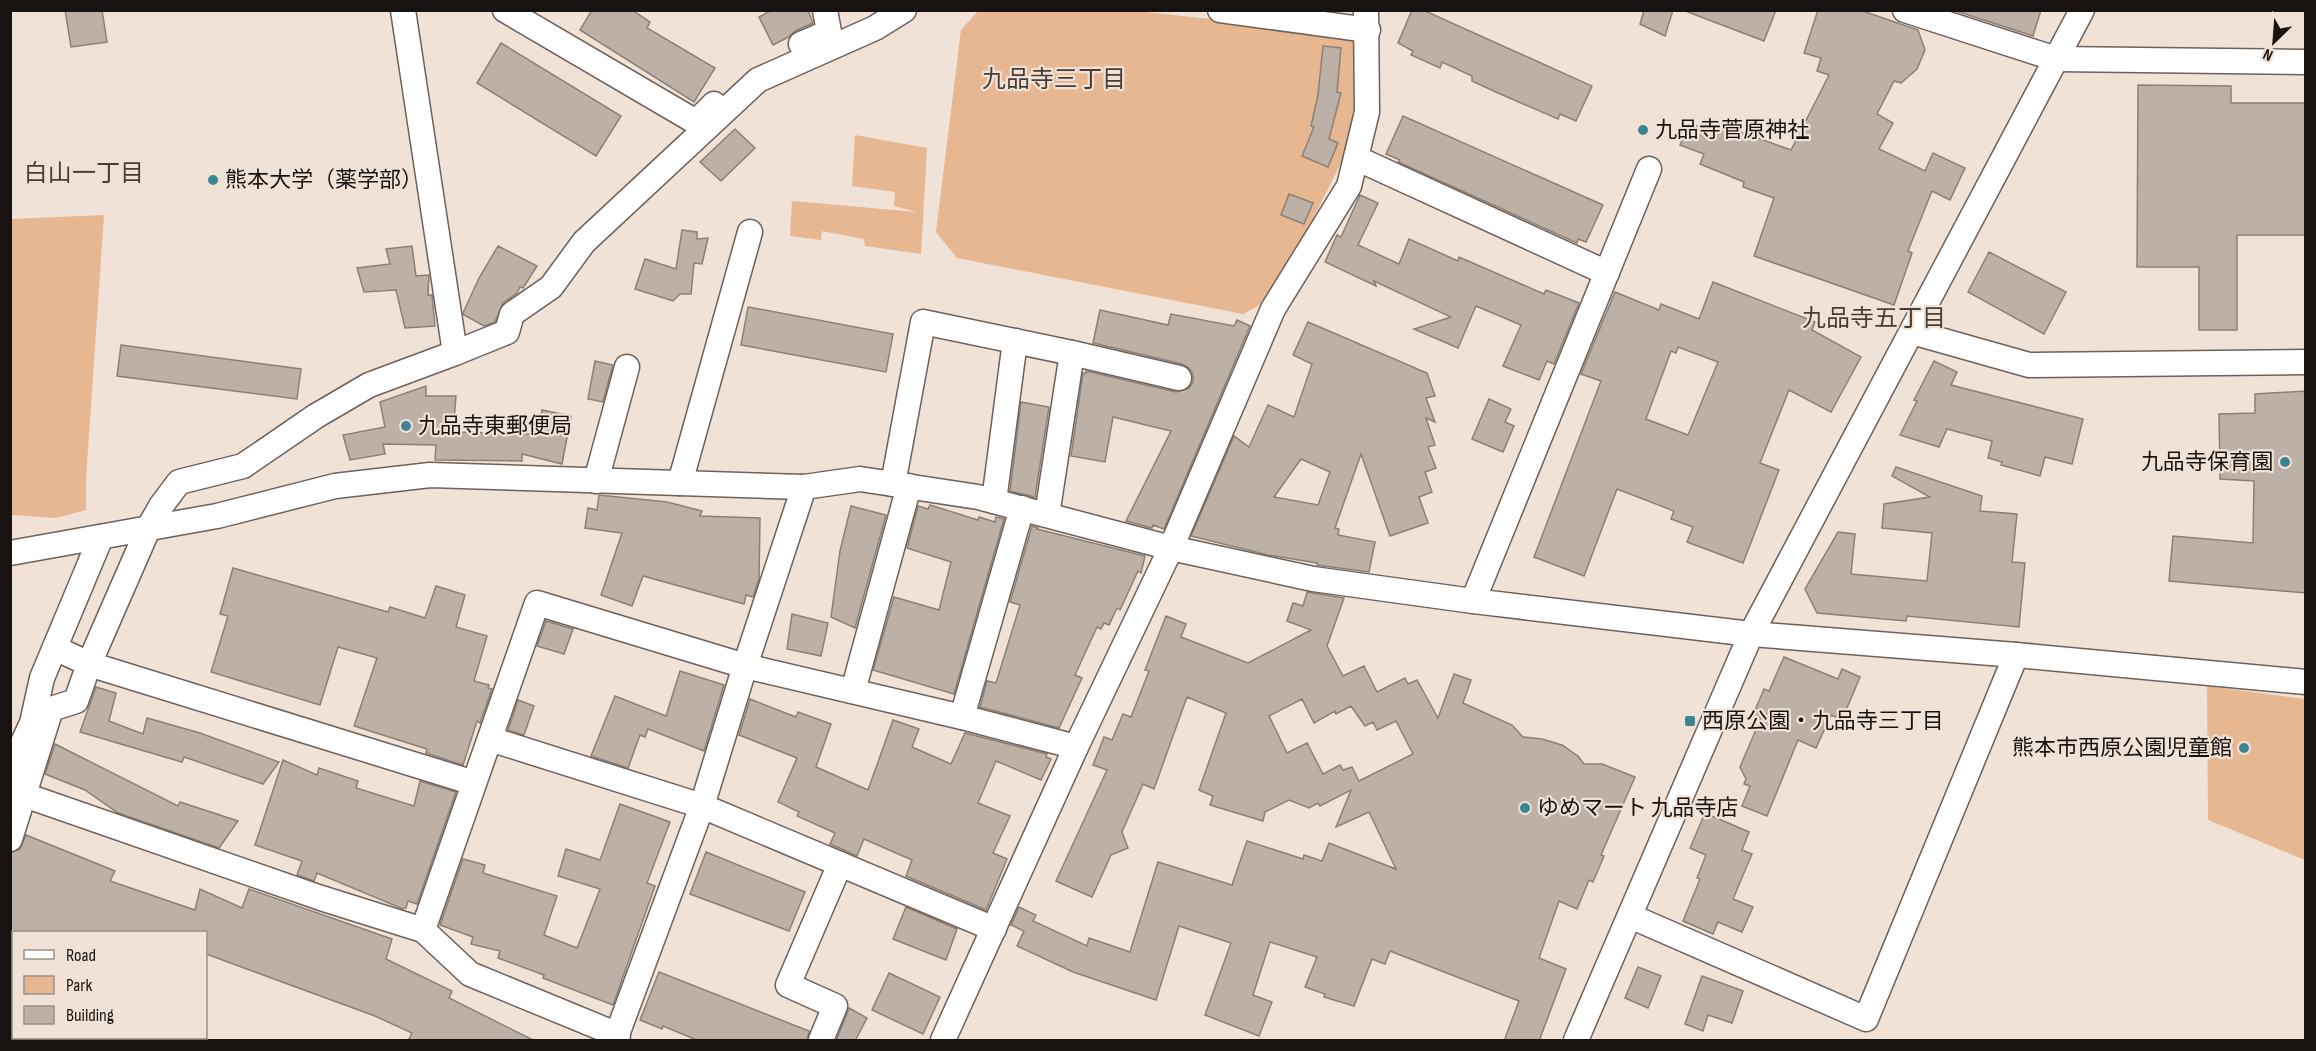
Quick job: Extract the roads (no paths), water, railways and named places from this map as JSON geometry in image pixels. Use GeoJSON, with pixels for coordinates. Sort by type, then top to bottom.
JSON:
{"type":"FeatureCollection","features":[{"type":"Feature","properties":{"kind":"street"},"geometry":{"type":"LineString","coordinates":[[403,10],[455,353]]}},
{"type":"Feature","properties":{"kind":"street"},"geometry":{"type":"LineString","coordinates":[[505,10],[696,122],[753,67],[829,32],[825,10]]}},
{"type":"Feature","properties":{"kind":"street"},"geometry":{"type":"LineString","coordinates":[[10,839],[17,792],[51,710],[76,701],[89,664],[148,529],[161,506],[179,482],[243,466],[316,416],[369,386],[507,332],[512,314],[551,287],[584,242],[758,80],[875,28],[903,10]]}},
{"type":"Feature","properties":{"kind":"street"},"geometry":{"type":"LineString","coordinates":[[943,1041],[1076,747],[1171,548],[1273,309],[1349,186],[1367,112],[1367,20],[1220,10]]}},
{"type":"Feature","properties":{"kind":"street"},"geometry":{"type":"LineString","coordinates":[[1905,10],[2056,59],[2306,62]]}},
{"type":"Feature","properties":{"kind":"street"},"geometry":{"type":"LineString","coordinates":[[1576,1041],[1752,634],[2082,10]]}},
{"type":"Feature","properties":{"kind":"street"},"geometry":{"type":"LineString","coordinates":[[1356,158],[1607,273]]}},
{"type":"Feature","properties":{"kind":"street"},"geometry":{"type":"LineString","coordinates":[[1473,601],[1649,169]]}},
{"type":"Feature","properties":{"kind":"street"},"geometry":{"type":"LineString","coordinates":[[680,483],[750,232]]}},
{"type":"Feature","properties":{"kind":"street"},"geometry":{"type":"LineString","coordinates":[[852,691],[901,485],[923,322],[1179,378]]}},
{"type":"Feature","properties":{"kind":"street"},"geometry":{"type":"LineString","coordinates":[[1912,332],[2029,365],[2306,362]]}},
{"type":"Feature","properties":{"kind":"street"},"geometry":{"type":"LineString","coordinates":[[994,501],[1015,341]]}},
{"type":"Feature","properties":{"kind":"street"},"geometry":{"type":"LineString","coordinates":[[1047,515],[1072,353]]}},
{"type":"Feature","properties":{"kind":"street"},"geometry":{"type":"LineString","coordinates":[[596,481],[627,367]]}},
{"type":"Feature","properties":{"kind":"street"},"geometry":{"type":"LineString","coordinates":[[10,553],[217,516],[335,486],[430,475],[804,487],[860,478],[994,501],[1171,548],[1313,579],[1473,601],[1752,634],[2016,655],[2306,682]]}},
{"type":"Feature","properties":{"kind":"street"},"geometry":{"type":"LineString","coordinates":[[17,792],[321,898],[423,930],[470,974],[616,1038],[702,806],[744,666],[804,487]]}},
{"type":"Feature","properties":{"kind":"street"},"geometry":{"type":"LineString","coordinates":[[962,717],[1022,508]]}},
{"type":"Feature","properties":{"kind":"street"},"geometry":{"type":"LineString","coordinates":[[10,770],[32,723],[42,678],[101,537]]}},
{"type":"Feature","properties":{"kind":"street"},"geometry":{"type":"LineString","coordinates":[[423,930],[537,603],[744,666],[962,717],[1076,747]]}},
{"type":"Feature","properties":{"kind":"street"},"geometry":{"type":"LineString","coordinates":[[54,648],[89,664],[474,783]]}},
{"type":"Feature","properties":{"kind":"street"},"geometry":{"type":"LineString","coordinates":[[1630,916],[1866,1019],[2016,655]]}},
{"type":"Feature","properties":{"kind":"street"},"geometry":{"type":"LineString","coordinates":[[490,739],[702,806],[994,929]]}},
{"type":"Feature","properties":{"kind":"street"},"geometry":{"type":"LineString","coordinates":[[821,1041],[835,1006],[788,985],[840,864]]}},
{"type":"Feature","properties":{"kind":"place","name":"九品寺菅原神社"},"geometry":{"type":"Point","coordinates":[1643,130]}},
{"type":"Feature","properties":{"kind":"place","name":"熊本大学（薬学部）"},"geometry":{"type":"Point","coordinates":[213,180]}},
{"type":"Feature","properties":{"kind":"place","name":"九品寺東郵便局"},"geometry":{"type":"Point","coordinates":[406,426]}},
{"type":"Feature","properties":{"kind":"place","name":"九品寺保育園"},"geometry":{"type":"Point","coordinates":[2285,462]}},
{"type":"Feature","properties":{"kind":"place","name":"西原公園・九品寺三丁目"},"geometry":{"type":"Point","coordinates":[1690,721]}},
{"type":"Feature","properties":{"kind":"place","name":"熊本市西原公園児童館"},"geometry":{"type":"Point","coordinates":[2244,748]}},
{"type":"Feature","properties":{"kind":"place","name":"ゆめマート 九品寺店"},"geometry":{"type":"Point","coordinates":[1525,808]}},
{"type":"Feature","properties":{"kind":"district","name":"九品寺三丁目"},"geometry":{"type":"Point","coordinates":[1054,79]}},
{"type":"Feature","properties":{"kind":"district","name":"白山一丁目"},"geometry":{"type":"Point","coordinates":[84,173]}},
{"type":"Feature","properties":{"kind":"district","name":"九品寺五丁目"},"geometry":{"type":"Point","coordinates":[1874,318]}}]}
